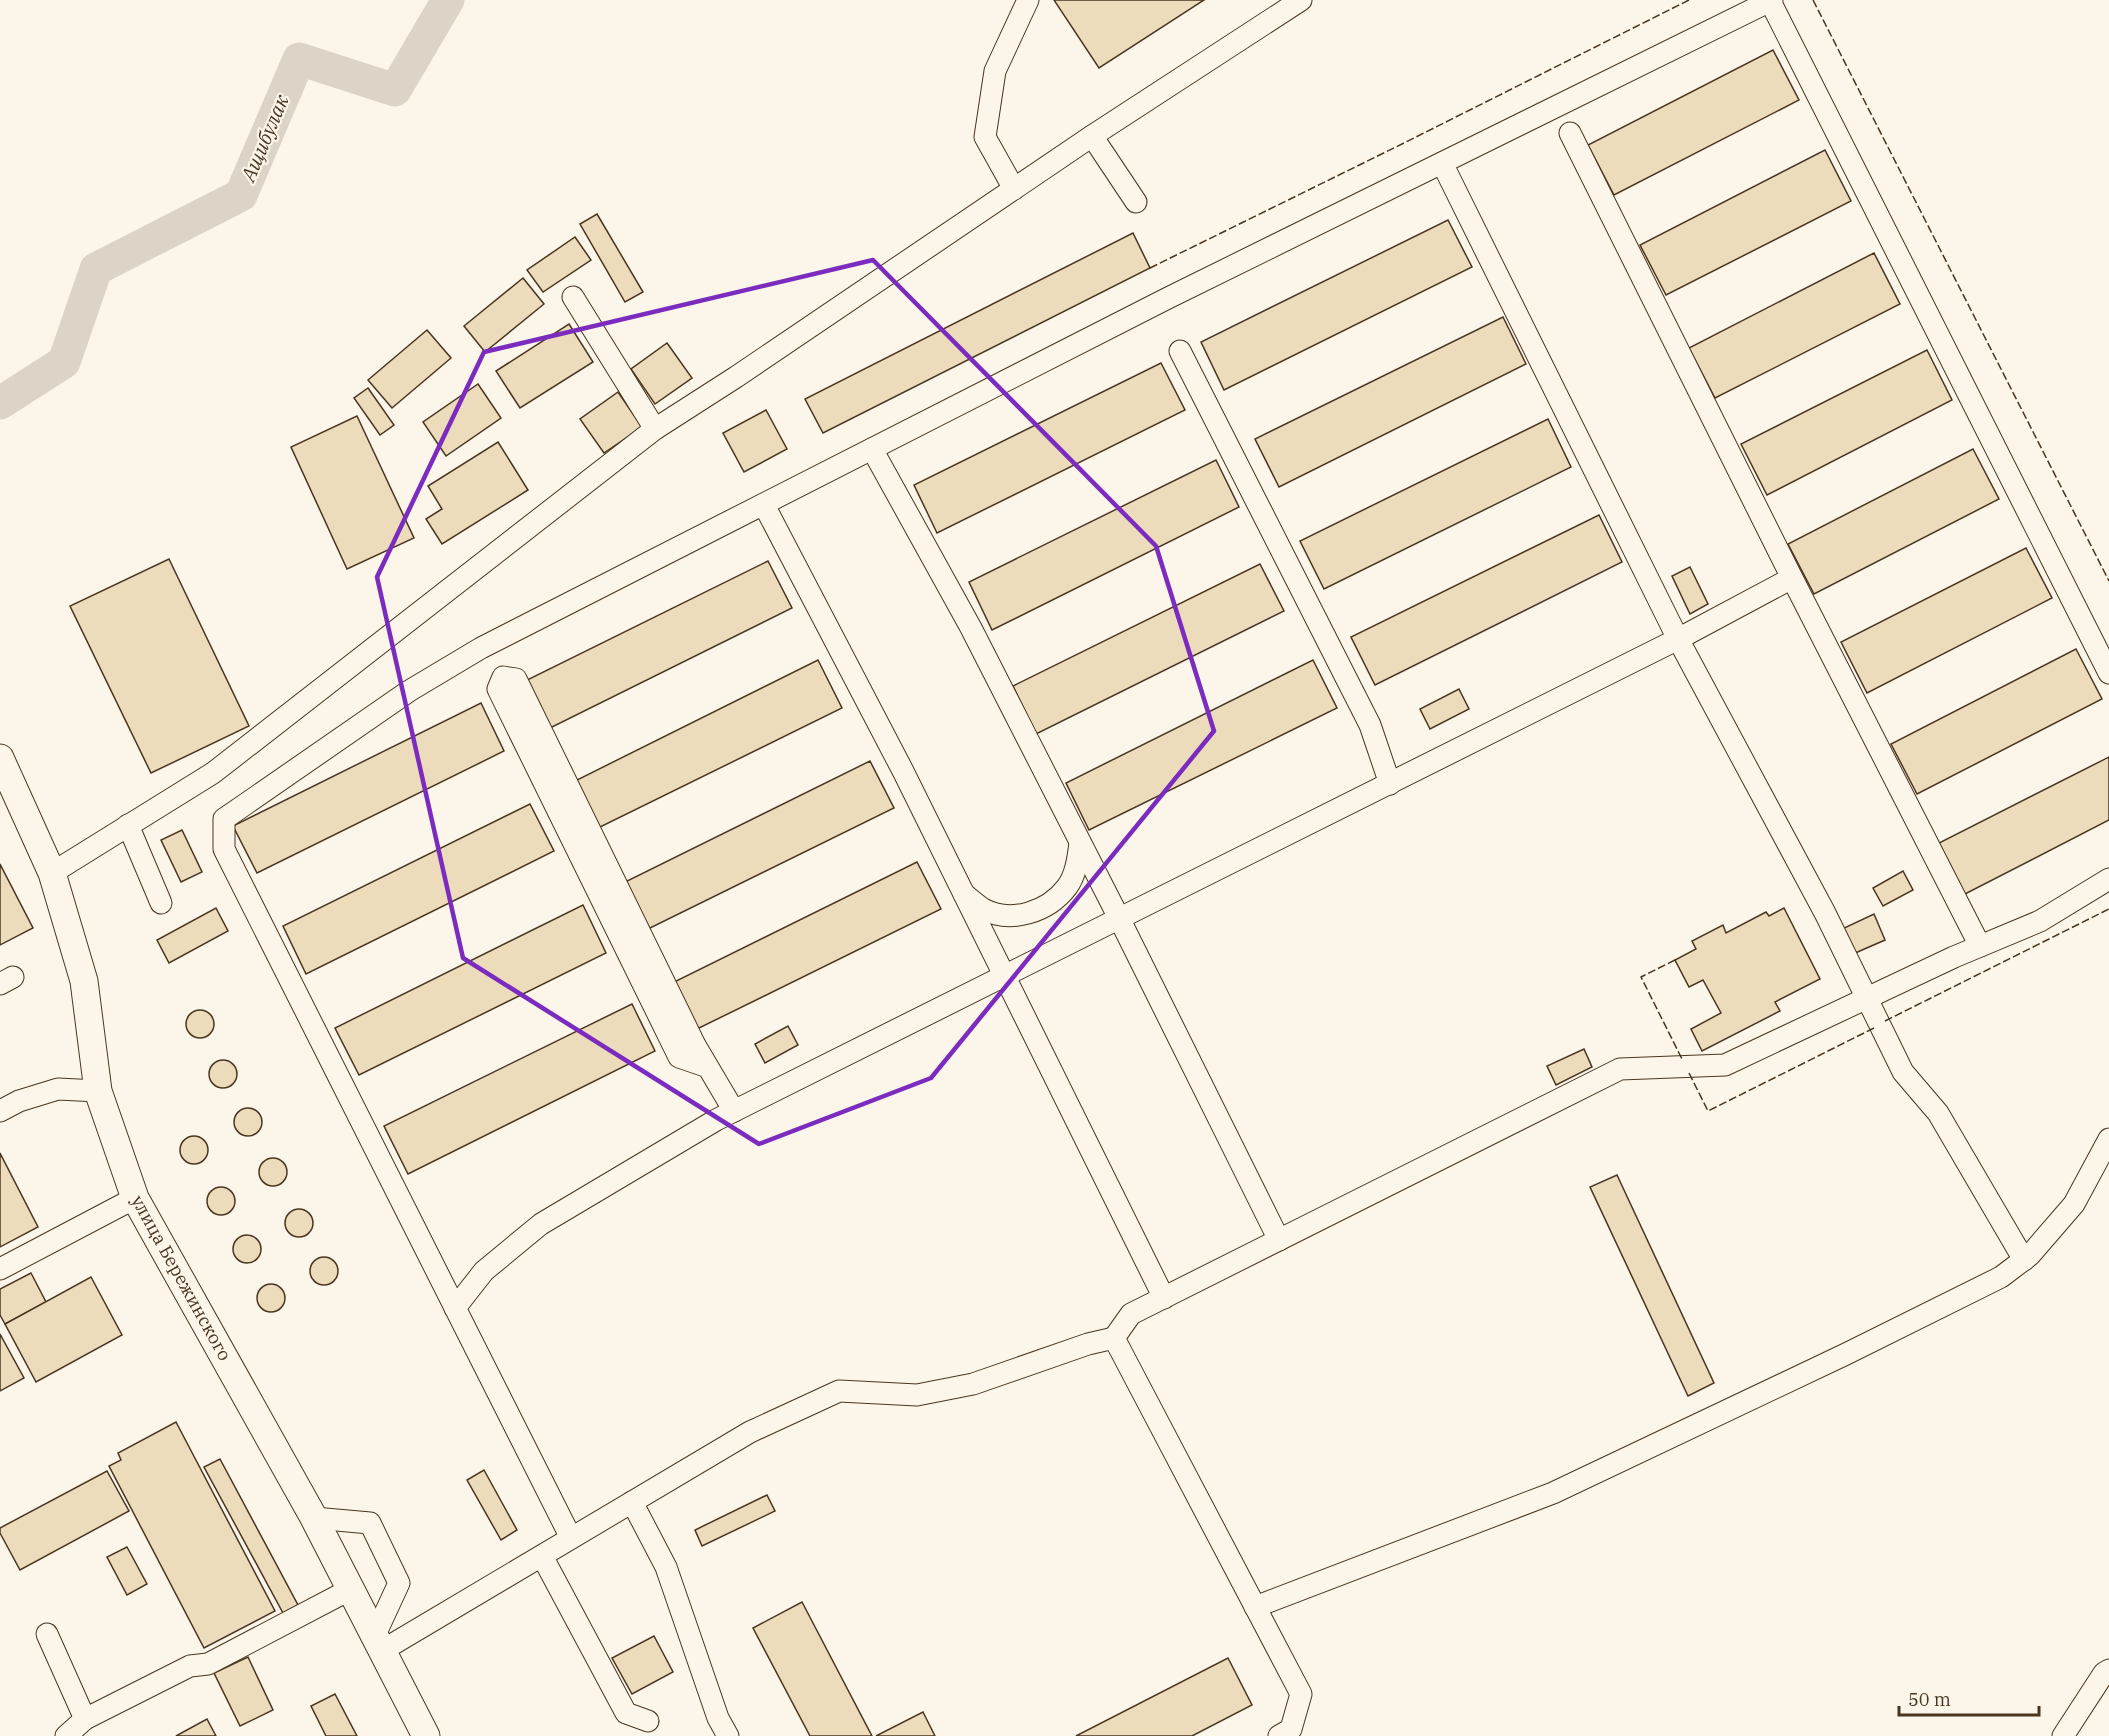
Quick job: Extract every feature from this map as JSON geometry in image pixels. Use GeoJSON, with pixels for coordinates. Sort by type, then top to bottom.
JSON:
{"type":"FeatureCollection","features":[{"type":"Feature","properties":{"kind":"main road","name":"улица Бережинского"},"geometry":{"type":"LineString","coordinates":[[0,758],[52,873],[84,981],[98,1091],[135,1198],[314,1518],[426,1736]]}},
{"type":"Feature","properties":{"kind":"street"},"geometry":{"type":"LineString","coordinates":[[1014,189],[985,137],[994,70],[1028,0]]}},
{"type":"Feature","properties":{"kind":"street"},"geometry":{"type":"LineString","coordinates":[[52,873],[213,773],[655,429],[736,377],[1092,136],[1301,0]]}},
{"type":"Feature","properties":{"kind":"street"},"geometry":{"type":"LineString","coordinates":[[571,1538],[224,849],[224,819],[409,691],[481,648],[1168,298],[1771,1],[2109,673]]}},
{"type":"Feature","properties":{"kind":"street"},"geometry":{"type":"LineString","coordinates":[[1570,133],[1792,578],[1980,946]]}},
{"type":"Feature","properties":{"kind":"street"},"geometry":{"type":"LineString","coordinates":[[1092,136],[1136,202]]}},
{"type":"Feature","properties":{"kind":"street"},"geometry":{"type":"LineString","coordinates":[[1442,163],[1678,639],[1825,913],[1903,1072],[1938,1113],[2024,1260]]}},
{"type":"Feature","properties":{"kind":"street"},"geometry":{"type":"LineString","coordinates":[[573,297],[655,429]]}},
{"type":"Feature","properties":{"kind":"street"},"geometry":{"type":"LineString","coordinates":[[1180,351],[1370,725],[1390,784]]}},
{"type":"Feature","properties":{"kind":"street"},"geometry":{"type":"LineString","coordinates":[[872,449],[971,628],[1119,918],[1279,1240]]}},
{"type":"Feature","properties":{"kind":"street"},"geometry":{"type":"LineString","coordinates":[[764,505],[903,771],[1164,1298]]}},
{"type":"Feature","properties":{"kind":"street"},"geometry":{"type":"LineString","coordinates":[[455,1308],[484,1271],[541,1224],[734,1111],[1678,639],[1792,578]]}},
{"type":"Feature","properties":{"kind":"street"},"geometry":{"type":"LineString","coordinates":[[708,1067],[679,1056],[498,690],[503,677],[516,679],[695,1045],[708,1067],[734,1111]]}},
{"type":"Feature","properties":{"kind":"street"},"geometry":{"type":"LineString","coordinates":[[128,825],[161,903]]}},
{"type":"Feature","properties":{"kind":"street"},"geometry":{"type":"LineString","coordinates":[[964,894],[984,909],[1009,916],[1028,914],[1049,905],[1068,887],[1076,868],[1080,843]]}},
{"type":"Feature","properties":{"kind":"street"},"geometry":{"type":"LineString","coordinates":[[379,1643],[542,1556],[750,1432],[839,1391],[917,1395],[973,1384],[1088,1344],[1114,1338],[1131,1314],[1620,1069],[1725,1065],[1980,946],[2040,921],[2109,879]]}},
{"type":"Feature","properties":{"kind":"street"},"geometry":{"type":"LineString","coordinates":[[0,1111],[19,1101],[58,1089],[98,1091]]}},
{"type":"Feature","properties":{"kind":"street"},"geometry":{"type":"LineString","coordinates":[[1255,1606],[1553,1493],[1877,1339],[2001,1277],[2024,1260],[2074,1204],[2109,1139]]}},
{"type":"Feature","properties":{"kind":"street"},"geometry":{"type":"LineString","coordinates":[[0,1269],[135,1198]]}},
{"type":"Feature","properties":{"kind":"street"},"geometry":{"type":"LineString","coordinates":[[1114,1338],[1301,1694],[1291,1729],[1279,1736]]}},
{"type":"Feature","properties":{"kind":"street"},"geometry":{"type":"LineString","coordinates":[[632,1502],[666,1567],[718,1718],[728,1736]]}},
{"type":"Feature","properties":{"kind":"street"},"geometry":{"type":"LineString","coordinates":[[314,1518],[370,1523],[399,1583],[379,1643]]}},
{"type":"Feature","properties":{"kind":"street"},"geometry":{"type":"LineString","coordinates":[[542,1556],[626,1713],[648,1721]]}},
{"type":"Feature","properties":{"kind":"street"},"geometry":{"type":"LineString","coordinates":[[66,1736],[85,1719],[190,1666],[208,1664],[351,1589]]}},
{"type":"Feature","properties":{"kind":"street"},"geometry":{"type":"LineString","coordinates":[[47,1634],[85,1719]]}},
{"type":"Feature","properties":{"kind":"street"},"geometry":{"type":"LineString","coordinates":[[2062,1736],[2107,1675]]}},
{"type":"Feature","properties":{"kind":"highlighted area"},"geometry":{"type":"Polygon","coordinates":[[[873,260],[1156,546],[1214,731],[931,1078],[759,1144],[463,958],[377,577],[484,352],[873,260]]]}},
{"type":"Feature","properties":{"kind":"building"},"geometry":{"type":"Polygon","coordinates":[[[1054,0],[1204,0],[1099,68],[1054,0]]]}},
{"type":"Feature","properties":{"kind":"building"},"geometry":{"type":"Polygon","coordinates":[[[1773,50],[1799,100],[1614,195],[1588,145],[1773,50]]]}},
{"type":"Feature","properties":{"kind":"building"},"geometry":{"type":"Polygon","coordinates":[[[1825,150],[1851,201],[1666,295],[1640,245],[1825,150]]]}},
{"type":"Feature","properties":{"kind":"building"},"geometry":{"type":"Polygon","coordinates":[[[597,214],[643,292],[625,302],[580,224],[597,214]]]}},
{"type":"Feature","properties":{"kind":"building"},"geometry":{"type":"Polygon","coordinates":[[[1448,220],[1472,267],[1224,390],[1201,342],[1448,220]]]}},
{"type":"Feature","properties":{"kind":"building"},"geometry":{"type":"Polygon","coordinates":[[[1133,233],[1150,268],[823,433],[805,399],[1133,233]]]}},
{"type":"Feature","properties":{"kind":"building"},"geometry":{"type":"Polygon","coordinates":[[[575,237],[591,260],[543,292],[527,270],[575,237]]]}},
{"type":"Feature","properties":{"kind":"building"},"geometry":{"type":"Polygon","coordinates":[[[1874,253],[1900,304],[1715,398],[1689,348],[1874,253]]]}},
{"type":"Feature","properties":{"kind":"building"},"geometry":{"type":"Polygon","coordinates":[[[523,278],[544,304],[485,352],[464,326],[523,278]]]}},
{"type":"Feature","properties":{"kind":"building"},"geometry":{"type":"Polygon","coordinates":[[[1503,317],[1526,364],[1279,487],[1255,439],[1503,317]]]}},
{"type":"Feature","properties":{"kind":"building"},"geometry":{"type":"Polygon","coordinates":[[[569,324],[593,362],[520,408],[496,371],[569,324]]]}},
{"type":"Feature","properties":{"kind":"building"},"geometry":{"type":"Polygon","coordinates":[[[427,330],[451,358],[392,408],[368,380],[427,330]]]}},
{"type":"Feature","properties":{"kind":"building"},"geometry":{"type":"Polygon","coordinates":[[[667,343],[692,378],[655,404],[631,369],[667,343]]]}},
{"type":"Feature","properties":{"kind":"building"},"geometry":{"type":"Polygon","coordinates":[[[1927,350],[1952,400],[1767,495],[1741,444],[1927,350]]]}},
{"type":"Feature","properties":{"kind":"building"},"geometry":{"type":"Polygon","coordinates":[[[1161,363],[1185,410],[937,533],[914,485],[1161,363]]]}},
{"type":"Feature","properties":{"kind":"building"},"geometry":{"type":"Polygon","coordinates":[[[478,384],[501,418],[446,456],[423,422],[478,384]]]}},
{"type":"Feature","properties":{"kind":"building"},"geometry":{"type":"Polygon","coordinates":[[[368,388],[394,425],[380,435],[354,398],[368,388]]]}},
{"type":"Feature","properties":{"kind":"building"},"geometry":{"type":"Polygon","coordinates":[[[618,392],[642,427],[604,453],[580,419],[618,392]]]}},
{"type":"Feature","properties":{"kind":"building"},"geometry":{"type":"Polygon","coordinates":[[[766,410],[787,449],[744,472],[723,433],[766,410]]]}},
{"type":"Feature","properties":{"kind":"building"},"geometry":{"type":"Polygon","coordinates":[[[357,416],[414,538],[347,569],[291,447],[357,416]]]}},
{"type":"Feature","properties":{"kind":"building"},"geometry":{"type":"Polygon","coordinates":[[[1548,419],[1571,467],[1324,589],[1300,541],[1548,419]]]}},
{"type":"Feature","properties":{"kind":"building"},"geometry":{"type":"Polygon","coordinates":[[[498,442],[528,490],[442,544],[426,519],[442,509],[428,486],[498,442]]]}},
{"type":"Feature","properties":{"kind":"building"},"geometry":{"type":"Polygon","coordinates":[[[1973,449],[1999,499],[1814,594],[1788,544],[1973,449]]]}},
{"type":"Feature","properties":{"kind":"building"},"geometry":{"type":"Polygon","coordinates":[[[1216,460],[1239,507],[992,630],[969,582],[1216,460]]]}},
{"type":"Feature","properties":{"kind":"building"},"geometry":{"type":"Polygon","coordinates":[[[1599,515],[1622,562],[1375,685],[1351,637],[1599,515]]]}},
{"type":"Feature","properties":{"kind":"building"},"geometry":{"type":"Polygon","coordinates":[[[2026,548],[2052,598],[1867,693],[1841,642],[2026,548]]]}},
{"type":"Feature","properties":{"kind":"building"},"geometry":{"type":"Polygon","coordinates":[[[169,559],[249,726],[151,773],[70,606],[169,559]]]}},
{"type":"Feature","properties":{"kind":"building"},"geometry":{"type":"Polygon","coordinates":[[[768,561],[792,608],[544,731],[521,683],[768,561]]]}},
{"type":"Feature","properties":{"kind":"building"},"geometry":{"type":"Polygon","coordinates":[[[1260,564],[1284,611],[1036,734],[1013,686],[1260,564]]]}},
{"type":"Feature","properties":{"kind":"building"},"geometry":{"type":"Polygon","coordinates":[[[1690,567],[1708,604],[1690,614],[1672,576],[1690,567]]]}},
{"type":"Feature","properties":{"kind":"building"},"geometry":{"type":"Polygon","coordinates":[[[2076,649],[2102,699],[1917,794],[1891,744],[2076,649]]]}},
{"type":"Feature","properties":{"kind":"building"},"geometry":{"type":"Polygon","coordinates":[[[818,660],[842,708],[594,830],[571,783],[818,660]]]}},
{"type":"Feature","properties":{"kind":"building"},"geometry":{"type":"Polygon","coordinates":[[[1313,660],[1337,708],[1089,830],[1066,783],[1313,660]]]}},
{"type":"Feature","properties":{"kind":"building"},"geometry":{"type":"Polygon","coordinates":[[[1459,689],[1469,709],[1430,729],[1420,709],[1459,689]]]}},
{"type":"Feature","properties":{"kind":"building"},"geometry":{"type":"Polygon","coordinates":[[[481,703],[504,751],[257,873],[233,826],[481,703]]]}},
{"type":"Feature","properties":{"kind":"building"},"geometry":{"type":"Polygon","coordinates":[[[2109,757],[2109,820],[1965,894],[1939,843],[2109,757]]]}},
{"type":"Feature","properties":{"kind":"building"},"geometry":{"type":"Polygon","coordinates":[[[870,761],[894,808],[646,930],[623,883],[870,761]]]}},
{"type":"Feature","properties":{"kind":"building"},"geometry":{"type":"Polygon","coordinates":[[[530,804],[554,851],[306,974],[283,926],[530,804]]]}},
{"type":"Feature","properties":{"kind":"building"},"geometry":{"type":"Polygon","coordinates":[[[182,830],[202,872],[181,882],[161,840],[182,830]]]}},
{"type":"Feature","properties":{"kind":"building"},"geometry":{"type":"Polygon","coordinates":[[[917,862],[941,909],[693,1031],[670,984],[917,862]]]}},
{"type":"Feature","properties":{"kind":"building"},"geometry":{"type":"Polygon","coordinates":[[[0,864],[33,928],[0,945],[0,864]]]}},
{"type":"Feature","properties":{"kind":"building"},"geometry":{"type":"Polygon","coordinates":[[[1903,871],[1913,890],[1883,906],[1873,888],[1903,871]]]}},
{"type":"Feature","properties":{"kind":"building"},"geometry":{"type":"Polygon","coordinates":[[[583,905],[606,953],[359,1075],[335,1028],[583,905]]]}},
{"type":"Feature","properties":{"kind":"building"},"geometry":{"type":"Polygon","coordinates":[[[216,908],[228,931],[169,963],[157,940],[216,908]]]}},
{"type":"Feature","properties":{"kind":"building"},"geometry":{"type":"Polygon","coordinates":[[[1784,908],[1820,979],[1775,1002],[1780,1011],[1702,1051],[1691,1029],[1721,1013],[1703,980],[1689,987],[1675,960],[1696,949],[1692,941],[1723,925],[1726,933],[1766,912],[1769,916],[1784,908]]]}},
{"type":"Feature","properties":{"kind":"building"},"geometry":{"type":"Polygon","coordinates":[[[1874,914],[1885,940],[1853,954],[1842,929],[1874,914]]]}},
{"type":"Feature","properties":{"kind":"building"},"geometry":{"type":"Polygon","coordinates":[[[632,1004],[655,1051],[408,1174],[384,1126],[632,1004]]]}},
{"type":"Feature","properties":{"kind":"building"},"geometry":{"type":"Polygon","coordinates":[[[200,1010],[210,1014],[214,1024],[210,1034],[200,1038],[190,1034],[186,1024],[190,1014],[200,1010]]]}},
{"type":"Feature","properties":{"kind":"building"},"geometry":{"type":"Polygon","coordinates":[[[788,1026],[798,1045],[765,1063],[755,1044],[788,1026]]]}},
{"type":"Feature","properties":{"kind":"building"},"geometry":{"type":"Polygon","coordinates":[[[1584,1049],[1592,1067],[1556,1085],[1547,1066],[1584,1049]]]}},
{"type":"Feature","properties":{"kind":"building"},"geometry":{"type":"Polygon","coordinates":[[[223,1060],[233,1064],[237,1074],[233,1084],[223,1088],[213,1084],[209,1074],[213,1064],[223,1060]]]}},
{"type":"Feature","properties":{"kind":"building"},"geometry":{"type":"Polygon","coordinates":[[[248,1108],[258,1112],[262,1122],[258,1132],[248,1136],[238,1132],[234,1122],[238,1112],[248,1108]]]}},
{"type":"Feature","properties":{"kind":"building"},"geometry":{"type":"Polygon","coordinates":[[[194,1136],[204,1140],[208,1150],[204,1160],[194,1164],[184,1160],[180,1150],[184,1140],[194,1136]]]}},
{"type":"Feature","properties":{"kind":"building"},"geometry":{"type":"Polygon","coordinates":[[[0,1153],[38,1227],[0,1247],[0,1153]]]}},
{"type":"Feature","properties":{"kind":"building"},"geometry":{"type":"Polygon","coordinates":[[[273,1158],[283,1162],[287,1172],[283,1182],[273,1186],[263,1182],[259,1172],[263,1162],[273,1158]]]}},
{"type":"Feature","properties":{"kind":"building"},"geometry":{"type":"Polygon","coordinates":[[[1617,1175],[1714,1383],[1688,1396],[1590,1187],[1617,1175]]]}},
{"type":"Feature","properties":{"kind":"building"},"geometry":{"type":"Polygon","coordinates":[[[221,1187],[231,1191],[235,1201],[231,1211],[221,1215],[211,1211],[207,1201],[211,1191],[221,1187]]]}},
{"type":"Feature","properties":{"kind":"building"},"geometry":{"type":"Polygon","coordinates":[[[299,1209],[309,1213],[313,1223],[309,1233],[299,1237],[289,1233],[285,1223],[289,1213],[299,1209]]]}},
{"type":"Feature","properties":{"kind":"building"},"geometry":{"type":"Polygon","coordinates":[[[247,1235],[257,1239],[261,1249],[257,1259],[247,1263],[237,1259],[233,1249],[237,1239],[247,1235]]]}},
{"type":"Feature","properties":{"kind":"building"},"geometry":{"type":"Polygon","coordinates":[[[324,1257],[334,1261],[338,1271],[334,1281],[324,1285],[314,1281],[310,1271],[314,1261],[324,1257]]]}},
{"type":"Feature","properties":{"kind":"building"},"geometry":{"type":"Polygon","coordinates":[[[31,1273],[46,1302],[5,1324],[0,1315],[0,1289],[31,1273]]]}},
{"type":"Feature","properties":{"kind":"building"},"geometry":{"type":"Polygon","coordinates":[[[91,1277],[122,1335],[36,1382],[5,1324],[91,1277]]]}},
{"type":"Feature","properties":{"kind":"building"},"geometry":{"type":"Polygon","coordinates":[[[271,1284],[281,1288],[285,1298],[281,1308],[271,1312],[261,1308],[257,1298],[261,1288],[271,1284]]]}},
{"type":"Feature","properties":{"kind":"building"},"geometry":{"type":"Polygon","coordinates":[[[0,1334],[24,1378],[0,1391],[0,1334]]]}},
{"type":"Feature","properties":{"kind":"building"},"geometry":{"type":"Polygon","coordinates":[[[176,1422],[275,1611],[204,1648],[109,1466],[121,1460],[118,1453],[176,1422]]]}},
{"type":"Feature","properties":{"kind":"building"},"geometry":{"type":"Polygon","coordinates":[[[220,1459],[298,1605],[283,1613],[204,1467],[220,1459]]]}},
{"type":"Feature","properties":{"kind":"building"},"geometry":{"type":"Polygon","coordinates":[[[484,1470],[517,1530],[501,1540],[467,1480],[484,1470]]]}},
{"type":"Feature","properties":{"kind":"building"},"geometry":{"type":"Polygon","coordinates":[[[107,1471],[129,1511],[20,1570],[0,1533],[0,1528],[107,1471]]]}},
{"type":"Feature","properties":{"kind":"building"},"geometry":{"type":"Polygon","coordinates":[[[767,1495],[775,1511],[702,1546],[695,1530],[767,1495]]]}},
{"type":"Feature","properties":{"kind":"building"},"geometry":{"type":"Polygon","coordinates":[[[127,1547],[147,1584],[127,1595],[107,1557],[127,1547]]]}},
{"type":"Feature","properties":{"kind":"building"},"geometry":{"type":"Polygon","coordinates":[[[802,1602],[872,1736],[810,1736],[753,1628],[802,1602]]]}},
{"type":"Feature","properties":{"kind":"building"},"geometry":{"type":"Polygon","coordinates":[[[654,1636],[673,1672],[632,1694],[612,1658],[654,1636]]]}},
{"type":"Feature","properties":{"kind":"building"},"geometry":{"type":"Polygon","coordinates":[[[248,1657],[273,1710],[240,1726],[214,1673],[248,1657]]]}},
{"type":"Feature","properties":{"kind":"building"},"geometry":{"type":"Polygon","coordinates":[[[1228,1658],[1252,1705],[1192,1736],[1076,1736],[1228,1658]]]}},
{"type":"Feature","properties":{"kind":"building"},"geometry":{"type":"Polygon","coordinates":[[[335,1694],[357,1736],[326,1736],[311,1706],[335,1694]]]}},
{"type":"Feature","properties":{"kind":"building"},"geometry":{"type":"Polygon","coordinates":[[[923,1712],[935,1736],[876,1736],[923,1712]]]}},
{"type":"Feature","properties":{"kind":"building"},"geometry":{"type":"Polygon","coordinates":[[[207,1719],[216,1736],[176,1736],[207,1719]]]}},
{"type":"Feature","properties":{"kind":"waterway","name":"Ащибулак"},"geometry":{"type":"LineString","coordinates":[[0,403],[64,362],[96,269],[241,195],[299,59],[395,90],[448,0]]}},
{"type":"Feature","properties":{"kind":"fence"},"geometry":{"type":"LineString","coordinates":[[1150,268],[1689,0]]}},
{"type":"Feature","properties":{"kind":"fence"},"geometry":{"type":"LineString","coordinates":[[1813,0],[2109,581]]}},
{"type":"Feature","properties":{"kind":"fence"},"geometry":{"type":"LineString","coordinates":[[1885,1021],[2109,909]]}},
{"type":"Feature","properties":{"kind":"fence"},"geometry":{"type":"LineString","coordinates":[[1675,960],[1641,977],[1683,1061]]}},
{"type":"Feature","properties":{"kind":"fence"},"geometry":{"type":"LineString","coordinates":[[1689,1073],[1708,1111],[1874,1028]]}}]}
